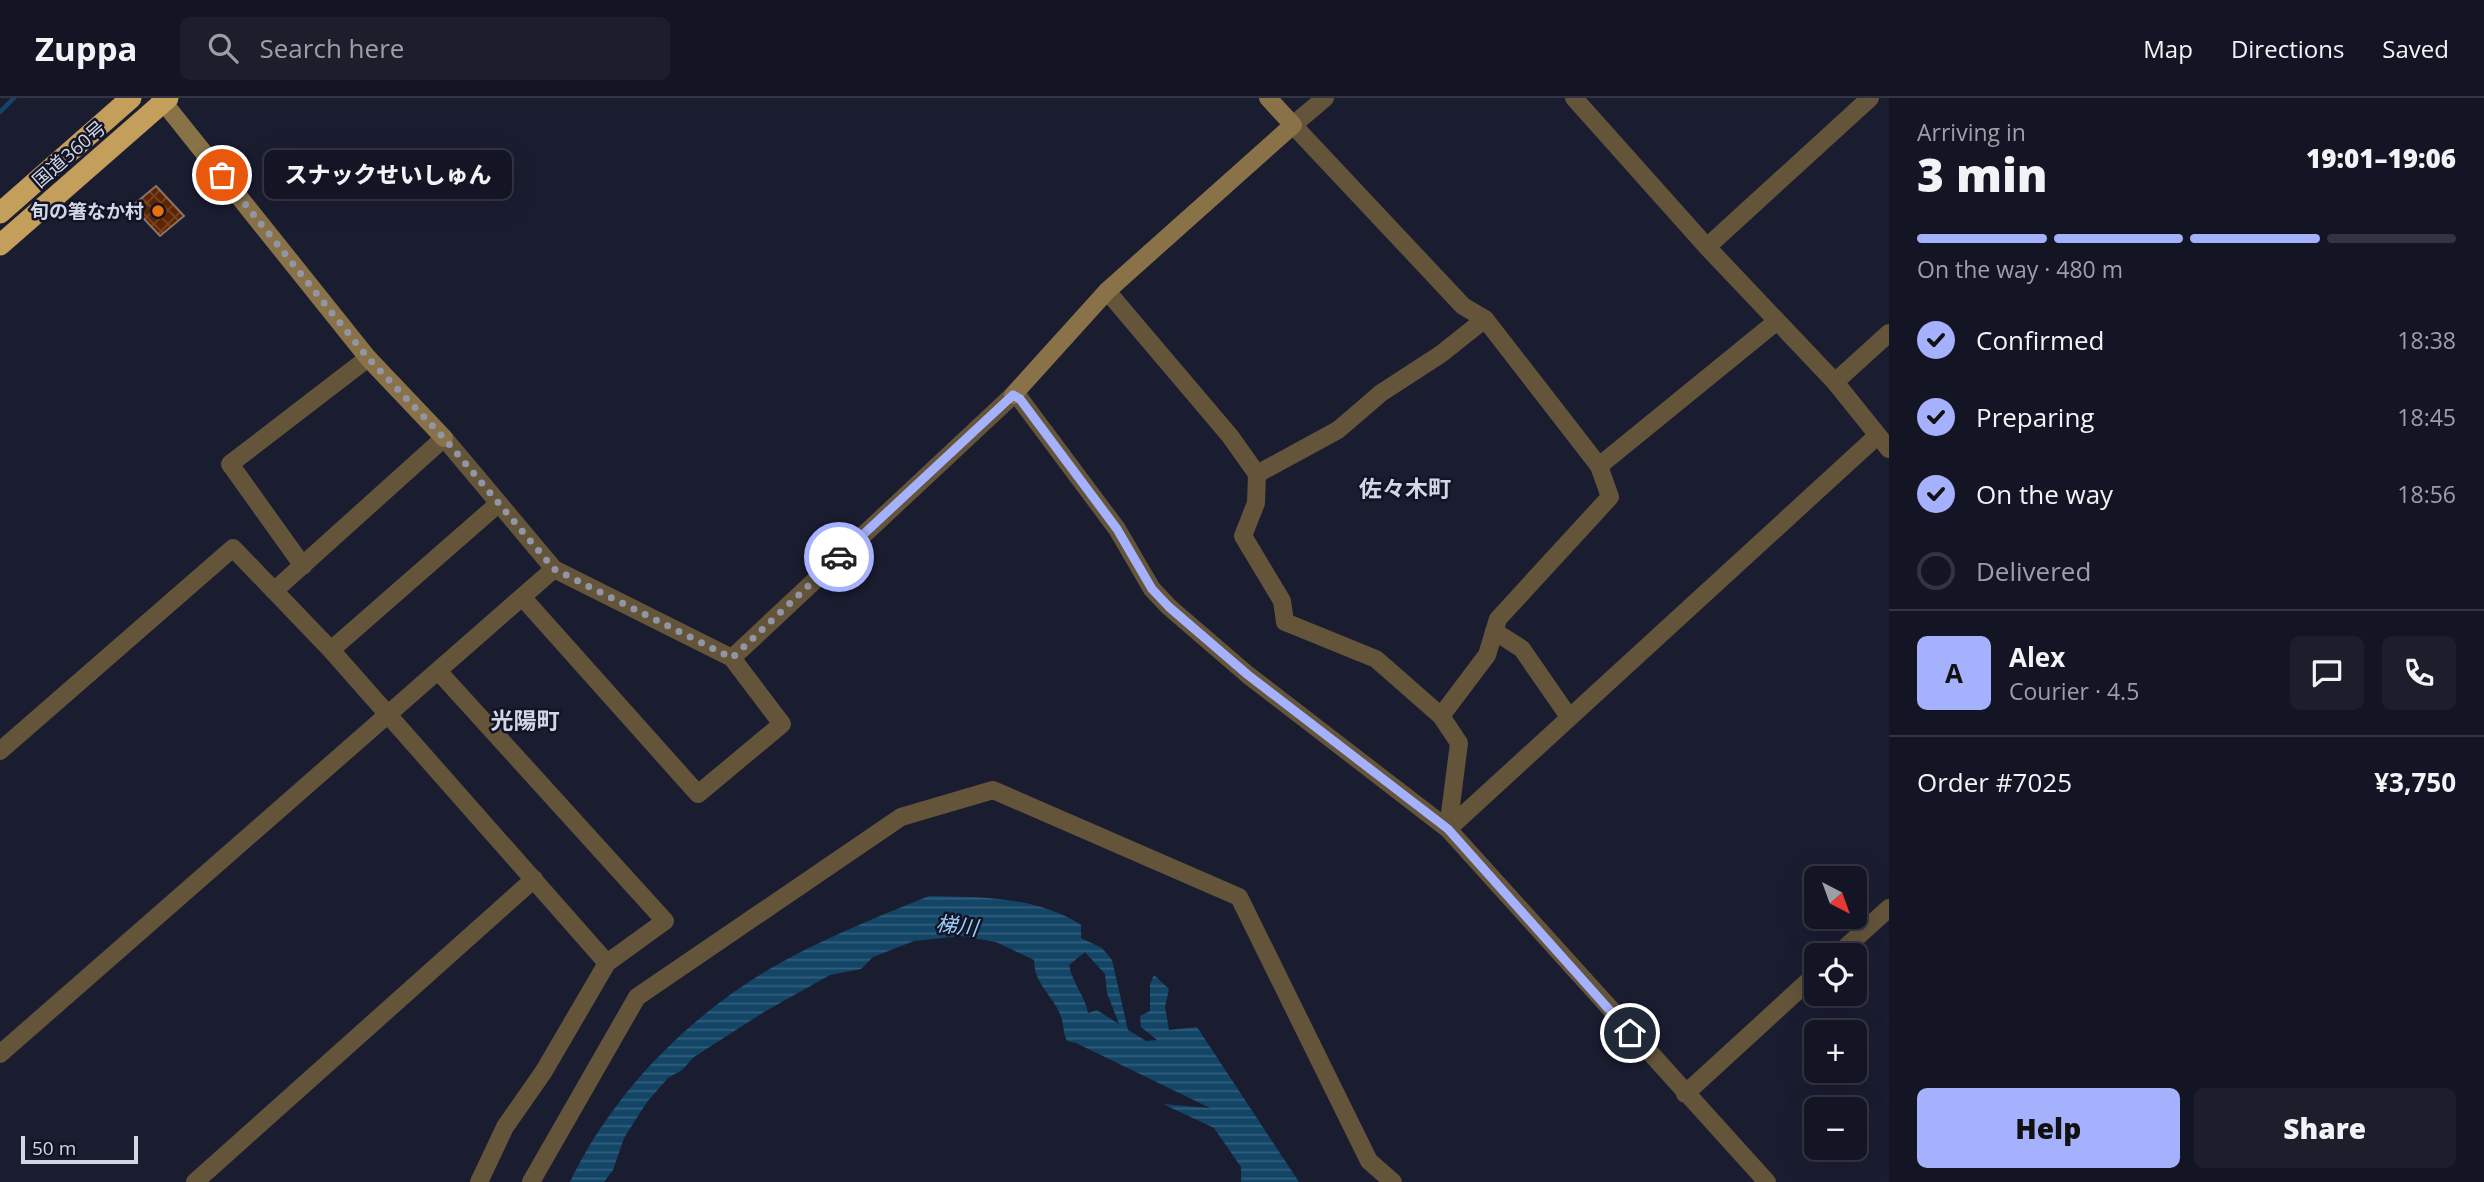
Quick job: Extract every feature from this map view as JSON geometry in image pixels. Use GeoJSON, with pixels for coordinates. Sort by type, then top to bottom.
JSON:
{"type":"FeatureCollection","features":[{"type":"Feature","properties":{"kind":"highway","name":"国道360号"},"geometry":{"type":"LineString","coordinates":[[0,214],[131,98]]}},
{"type":"Feature","properties":{"kind":"highway","name":"国道360号"},"geometry":{"type":"LineString","coordinates":[[0,245],[163,99]]}},
{"type":"Feature","properties":{"kind":"street"},"geometry":{"type":"LineString","coordinates":[[1268,98],[1463,306],[1485,319],[1599,466],[1610,497],[1498,619],[1487,655],[1441,716]]}},
{"type":"Feature","properties":{"kind":"street"},"geometry":{"type":"LineString","coordinates":[[732,658],[1013,395],[1107,291],[1325,98]]}},
{"type":"Feature","properties":{"kind":"street"},"geometry":{"type":"LineString","coordinates":[[1448,829],[1569,717],[1883,442],[1835,382],[1707,247],[1573,98]]}},
{"type":"Feature","properties":{"kind":"street"},"geometry":{"type":"LineString","coordinates":[[1707,247],[1870,98]]}},
{"type":"Feature","properties":{"kind":"street"},"geometry":{"type":"LineString","coordinates":[[163,99],[368,358],[444,438],[554,569],[732,658],[782,724],[698,794],[523,598]]}},
{"type":"Feature","properties":{"kind":"street"},"geometry":{"type":"LineString","coordinates":[[1107,291],[1222,426],[1257,474],[1256,503],[1243,536],[1282,601],[1285,622],[1376,659],[1441,716],[1459,743],[1448,829]]}},
{"type":"Feature","properties":{"kind":"street"},"geometry":{"type":"LineString","coordinates":[[1257,474],[1338,430],[1381,393],[1441,354],[1485,319]]}},
{"type":"Feature","properties":{"kind":"street"},"geometry":{"type":"LineString","coordinates":[[1599,466],[1777,321]]}},
{"type":"Feature","properties":{"kind":"street"},"geometry":{"type":"LineString","coordinates":[[1835,382],[1889,333]]}},
{"type":"Feature","properties":{"kind":"street"},"geometry":{"type":"LineString","coordinates":[[303,566],[230,464],[368,358]]}},
{"type":"Feature","properties":{"kind":"street"},"geometry":{"type":"LineString","coordinates":[[1013,395],[1020,399],[1117,529],[1152,589],[1169,607],[1248,675],[1448,829],[1767,1182]]}},
{"type":"Feature","properties":{"kind":"street"},"geometry":{"type":"LineString","coordinates":[[274,591],[444,438]]}},
{"type":"Feature","properties":{"kind":"street"},"geometry":{"type":"LineString","coordinates":[[331,650],[498,504]]}},
{"type":"Feature","properties":{"kind":"street"},"geometry":{"type":"LineString","coordinates":[[0,751],[233,548],[331,650],[607,963]]}},
{"type":"Feature","properties":{"kind":"street"},"geometry":{"type":"LineString","coordinates":[[0,1054],[554,569]]}},
{"type":"Feature","properties":{"kind":"street"},"geometry":{"type":"LineString","coordinates":[[1494,631],[1522,649],[1569,717]]}},
{"type":"Feature","properties":{"kind":"street"},"geometry":{"type":"LineString","coordinates":[[439,672],[665,921],[607,963],[544,1071],[505,1127],[479,1182]]}},
{"type":"Feature","properties":{"kind":"street"},"geometry":{"type":"LineString","coordinates":[[531,1182],[637,998],[901,817],[993,790],[1239,897],[1369,1161],[1393,1182]]}},
{"type":"Feature","properties":{"kind":"street"},"geometry":{"type":"LineString","coordinates":[[195,1182],[534,879]]}},
{"type":"Feature","properties":{"kind":"street"},"geometry":{"type":"LineString","coordinates":[[1850,943],[1889,908]]}},
{"type":"Feature","properties":{"kind":"street"},"geometry":{"type":"LineString","coordinates":[[1685,1094],[1804,985]]}},
{"type":"Feature","properties":{"kind":"water","name":"梯川"},"geometry":{"type":"Polygon","coordinates":[[[929,896],[1027,903],[1064,915],[1081,925],[1081,938],[1102,948],[1112,960],[1128,1030],[1146,1041],[1157,1040],[1141,1027],[1140,1016],[1150,1011],[1150,984],[1154,975],[1169,989],[1165,1007],[1169,1030],[1197,1027],[1299,1182],[1241,1182],[1241,1167],[1214,1128],[1163,1104],[1210,1108],[1067,1041],[1059,1012],[1041,984],[1034,960],[996,942],[961,936],[914,941],[873,957],[861,969],[830,975],[764,1012],[694,1057],[682,1070],[668,1078],[647,1102],[624,1138],[613,1170],[604,1182],[570,1182],[607,1118],[630,1088],[682,1033],[711,1009],[792,957],[929,896]],[[1085,952],[1069,965],[1088,1013],[1097,1010],[1119,1024],[1107,993],[1105,974],[1085,952]]]}},
{"type":"Feature","properties":{"kind":"building","name":"旬の箸なか村"},"geometry":{"type":"Polygon","coordinates":[[[156,186],[184,216],[160,236],[132,206],[156,186]]]}},
{"type":"Feature","properties":{"kind":"waterway"},"geometry":{"type":"LineString","coordinates":[[0,112],[14,98]]}},
{"type":"Feature","properties":{"kind":"way so far"},"geometry":{"type":"LineString","coordinates":[[222,175],[368,358],[444,438],[554,569],[732,658],[839,557]]}},
{"type":"Feature","properties":{"kind":"place","name":"スナックせいしゅん"},"geometry":{"type":"Point","coordinates":[222,175]}},
{"type":"Feature","properties":{"kind":"place","name":"旬の箸なか村"},"geometry":{"type":"Point","coordinates":[158,211]}},
{"type":"Feature","properties":{"kind":"district","name":"佐々木町"},"geometry":{"type":"Point","coordinates":[1405,488]}},
{"type":"Feature","properties":{"kind":"district","name":"光陽町"},"geometry":{"type":"Point","coordinates":[525,720]}},
{"type":"Feature","properties":{"kind":"route"},"geometry":{"type":"LineString","coordinates":[[839,557],[1013,395],[1020,399],[1117,529],[1152,589],[1169,607],[1248,675],[1448,829],[1630,1033]]}}]}
